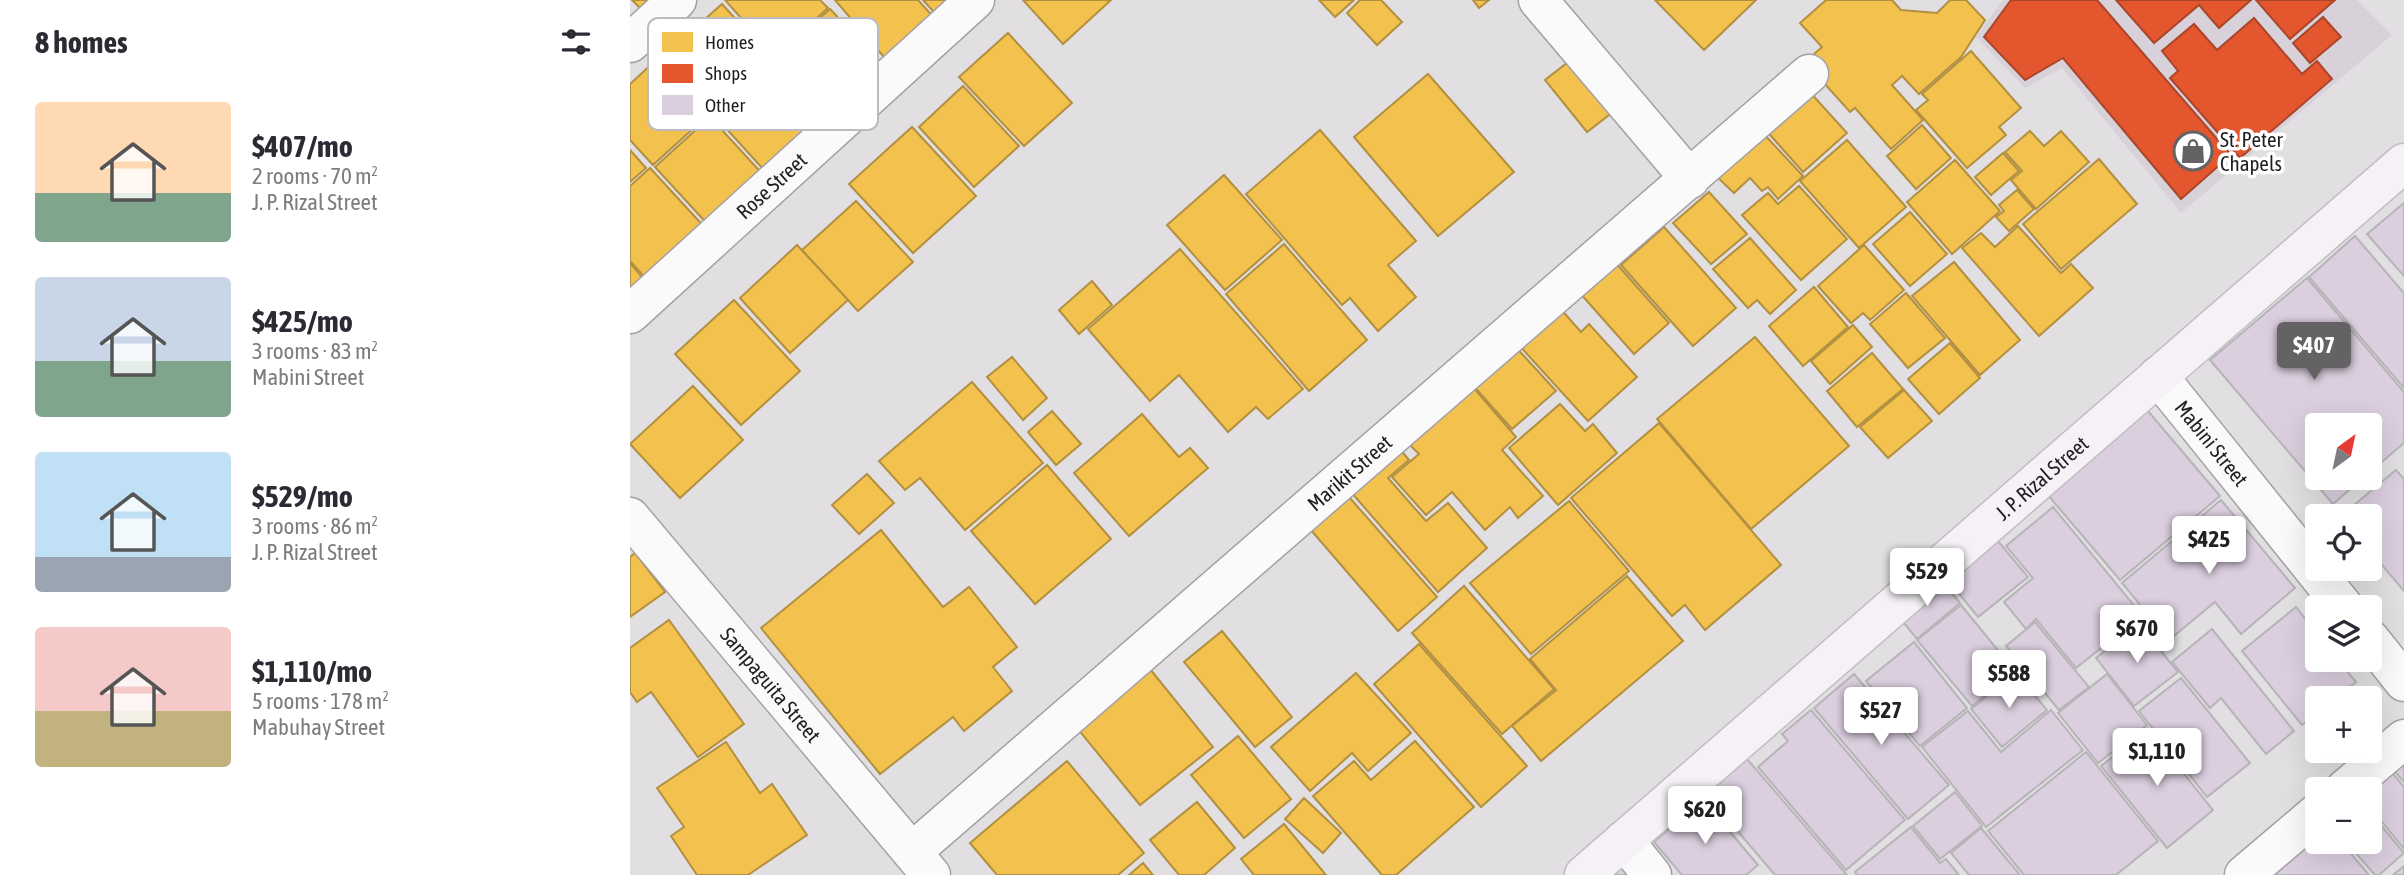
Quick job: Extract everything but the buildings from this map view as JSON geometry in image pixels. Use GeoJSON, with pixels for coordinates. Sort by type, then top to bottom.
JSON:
{"type":"FeatureCollection","features":[{"type":"Feature","properties":{"kind":"main road","name":"J. P. Rizal Street"},"geometry":{"type":"LineString","coordinates":[[1584,875],[2404,163]]}},
{"type":"Feature","properties":{"kind":"street"},"geometry":{"type":"LineString","coordinates":[[657,18],[677,0]]}},
{"type":"Feature","properties":{"kind":"street","name":"Rose Street"},"geometry":{"type":"LineString","coordinates":[[878,88],[975,0]]}},
{"type":"Feature","properties":{"kind":"street"},"geometry":{"type":"LineString","coordinates":[[1538,0],[1690,179]]}},
{"type":"Feature","properties":{"kind":"street"},"geometry":{"type":"LineString","coordinates":[[630,43],[648,27]]}},
{"type":"Feature","properties":{"kind":"street","name":"Marikit Street"},"geometry":{"type":"LineString","coordinates":[[921,864],[1809,74]]}},
{"type":"Feature","properties":{"kind":"street","name":"Rose Street"},"geometry":{"type":"LineString","coordinates":[[630,314],[832,130]]}},
{"type":"Feature","properties":{"kind":"street","name":"Mabini Street"},"geometry":{"type":"LineString","coordinates":[[2158,376],[2334,595]]}},
{"type":"Feature","properties":{"kind":"street","name":"Sampaguita Street"},"geometry":{"type":"LineString","coordinates":[[630,517],[921,864]]}},
{"type":"Feature","properties":{"kind":"street"},"geometry":{"type":"LineString","coordinates":[[2382,654],[2404,682]]}},
{"type":"Feature","properties":{"kind":"street"},"geometry":{"type":"LineString","coordinates":[[2359,777],[2404,739]]}},
{"type":"Feature","properties":{"kind":"street"},"geometry":{"type":"LineString","coordinates":[[2244,875],[2305,823]]}},
{"type":"Feature","properties":{"kind":"street"},"geometry":{"type":"LineString","coordinates":[[1624,840],[1652,875]]}},
{"type":"Feature","properties":{"kind":"shaded area","name":"St. Peter Chapels"},"geometry":{"type":"Polygon","coordinates":[[[2003,0],[2357,0],[2392,35],[2181,213],[2062,68],[2025,88],[1976,37],[2003,0]]]}},
{"type":"Feature","properties":{"kind":"place","name":"St. Peter Chapels"},"geometry":{"type":"Point","coordinates":[2193,151]}}]}
